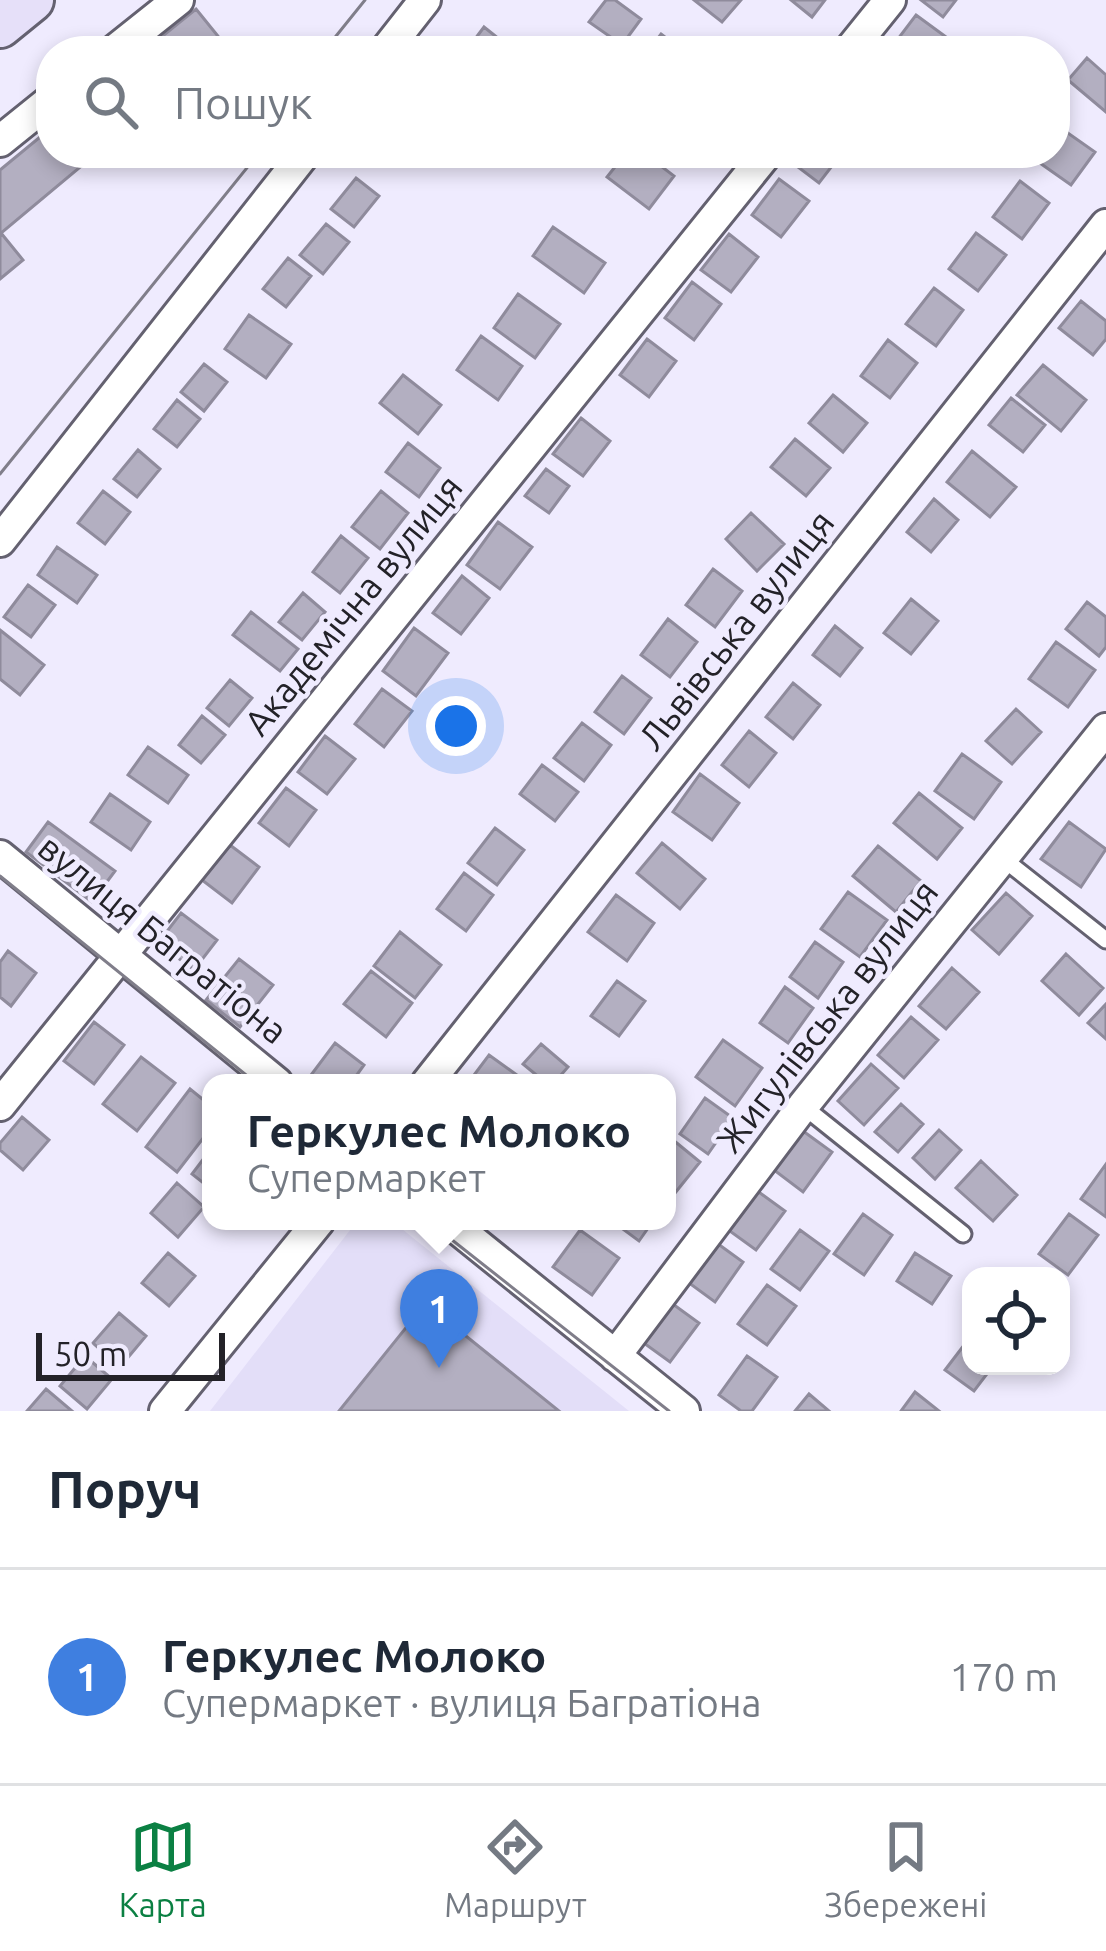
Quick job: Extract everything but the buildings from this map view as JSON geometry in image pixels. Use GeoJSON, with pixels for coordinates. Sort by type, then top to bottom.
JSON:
{"type":"FeatureCollection","features":[{"type":"Feature","properties":{"kind":"main road"},"geometry":{"type":"LineString","coordinates":[[0,26],[32,0]]}},
{"type":"Feature","properties":{"kind":"street"},"geometry":{"type":"LineString","coordinates":[[132,36],[178,0]]}},
{"type":"Feature","properties":{"kind":"street"},"geometry":{"type":"LineString","coordinates":[[397,36],[425,0]]}},
{"type":"Feature","properties":{"kind":"street"},"geometry":{"type":"LineString","coordinates":[[861,36],[890,0]]}},
{"type":"Feature","properties":{"kind":"street"},"geometry":{"type":"LineString","coordinates":[[0,141],[36,112]]}},
{"type":"Feature","properties":{"kind":"street"},"geometry":{"type":"LineString","coordinates":[[0,541],[293,168]]}},
{"type":"Feature","properties":{"kind":"street","name":"Академічна вулиця"},"geometry":{"type":"LineString","coordinates":[[0,1105],[754,168]]}},
{"type":"Feature","properties":{"kind":"street","name":"Львівська вулиця"},"geometry":{"type":"LineString","coordinates":[[434,1074],[1106,226]]}},
{"type":"Feature","properties":{"kind":"street","name":"Жигулівська вулиця"},"geometry":{"type":"LineString","coordinates":[[616,1356],[802,1106],[1106,730]]}},
{"type":"Feature","properties":{"kind":"street","name":"вулиця Багратіона"},"geometry":{"type":"LineString","coordinates":[[0,856],[266,1074]]}},
{"type":"Feature","properties":{"kind":"street"},"geometry":{"type":"LineString","coordinates":[[165,1411],[313,1230]]}},
{"type":"Feature","properties":{"kind":"street"},"geometry":{"type":"LineString","coordinates":[[459,1230],[684,1411]]}},
{"type":"Feature","properties":{"kind":"lane"},"geometry":{"type":"LineString","coordinates":[[1001,857],[1106,940]]}},
{"type":"Feature","properties":{"kind":"lane"},"geometry":{"type":"LineString","coordinates":[[802,1106],[963,1234]]}},
{"type":"Feature","properties":{"kind":"shaded area"},"geometry":{"type":"Polygon","coordinates":[[[350,1230],[403,1230],[629,1411],[210,1411],[350,1230]]]}},
{"type":"Feature","properties":{"kind":"tram line"},"geometry":{"type":"LineString","coordinates":[[336,36],[365,0]]}},
{"type":"Feature","properties":{"kind":"tram line"},"geometry":{"type":"LineString","coordinates":[[0,474],[247,168]]}},
{"type":"Feature","properties":{"kind":"tram line"},"geometry":{"type":"LineString","coordinates":[[0,876],[245,1074]]}},
{"type":"Feature","properties":{"kind":"tram line"},"geometry":{"type":"LineString","coordinates":[[439,1230],[669,1411]]}},
{"type":"Feature","properties":{"kind":"place","name":"Геркулес Молоко"},"geometry":{"type":"Point","coordinates":[439,1368]}}]}
